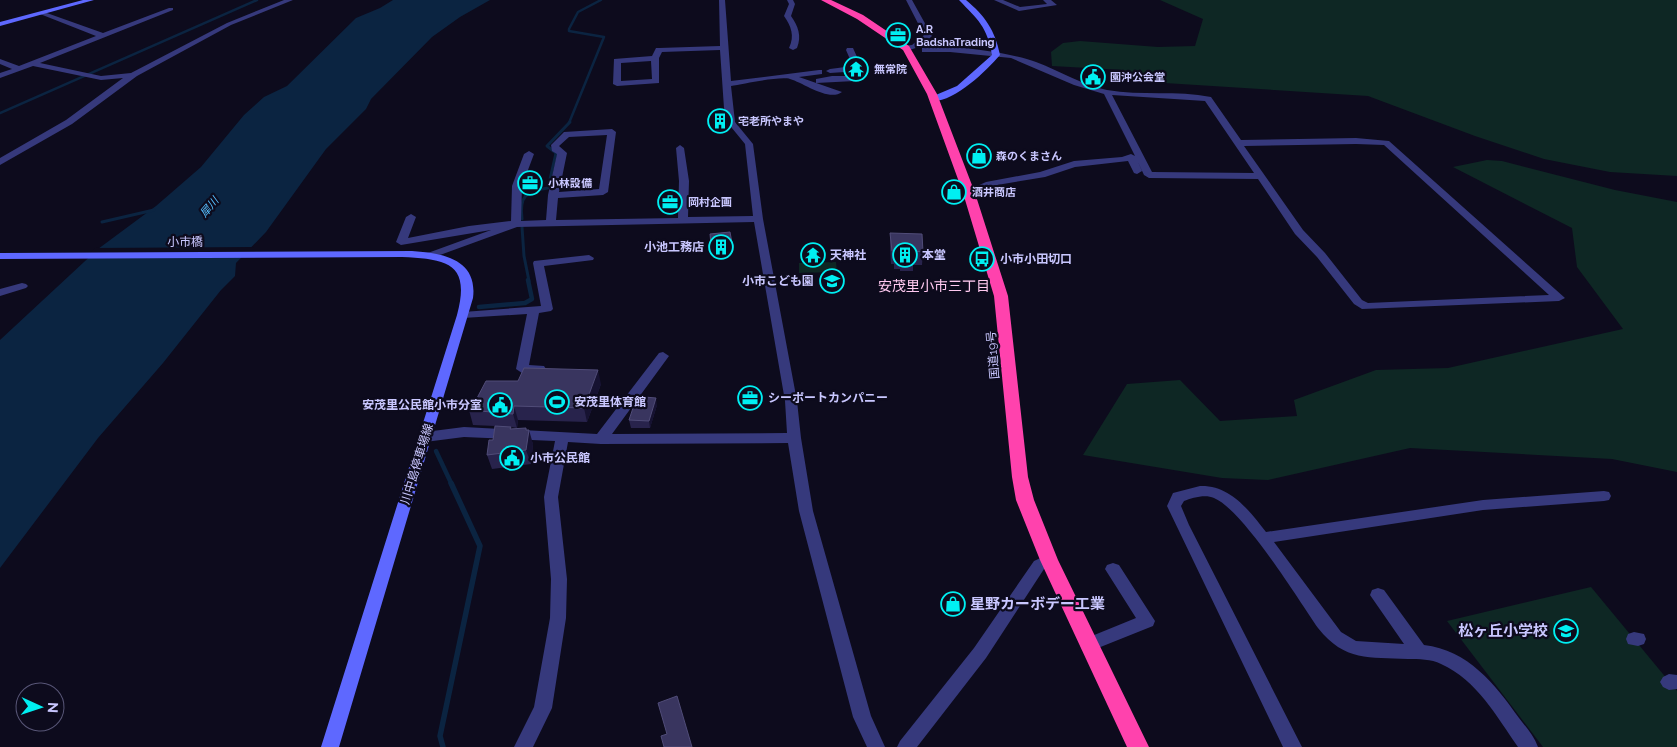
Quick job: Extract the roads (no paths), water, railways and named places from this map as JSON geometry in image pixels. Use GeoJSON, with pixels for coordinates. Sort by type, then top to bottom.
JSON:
{"type":"FeatureCollection","features":[{"type":"Feature","properties":{"kind":"highway","name":"国道19号"},"geometry":{"type":"LineString","coordinates":[[825,0],[860,16],[906,48],[920,70],[934,99],[991,259],[1004,313],[1025,500],[1049,560],[1138,747]]}},
{"type":"Feature","properties":{"kind":"main road"},"geometry":{"type":"LineString","coordinates":[[0,24],[91,0]]}},
{"type":"Feature","properties":{"kind":"main road"},"geometry":{"type":"LineString","coordinates":[[934,99],[948,96],[958,90],[996,55],[989,27],[979,14],[962,0]]}},
{"type":"Feature","properties":{"kind":"main road","name":"川中島停車場線"},"geometry":{"type":"LineString","coordinates":[[330,747],[463,315],[468,288],[466,277],[458,268],[445,260],[429,256],[370,253]]}},
{"type":"Feature","properties":{"kind":"main road","name":"小市橋"},"geometry":{"type":"LineString","coordinates":[[0,256],[370,253]]}},
{"type":"Feature","properties":{"kind":"street"},"geometry":{"type":"LineString","coordinates":[[0,162],[69,122],[134,74],[229,24],[290,0]]}},
{"type":"Feature","properties":{"kind":"street"},"geometry":{"type":"LineString","coordinates":[[722,0],[728,108],[731,122],[749,144],[758,218],[791,400],[794,438],[806,511],[862,716],[876,747]]}},
{"type":"Feature","properties":{"kind":"street"},"geometry":{"type":"LineString","coordinates":[[790,0],[792,4],[787,16],[793,22],[795,34],[792,48]]}},
{"type":"Feature","properties":{"kind":"street"},"geometry":{"type":"LineString","coordinates":[[906,48],[914,47],[928,36],[909,0]]}},
{"type":"Feature","properties":{"kind":"street"},"geometry":{"type":"LineString","coordinates":[[997,0],[1019,9],[1054,5],[1046,0]]}},
{"type":"Feature","properties":{"kind":"street"},"geometry":{"type":"LineString","coordinates":[[0,76],[35,64],[171,8]]}},
{"type":"Feature","properties":{"kind":"street"},"geometry":{"type":"LineString","coordinates":[[42,13],[104,36]]}},
{"type":"Feature","properties":{"kind":"street"},"geometry":{"type":"LineString","coordinates":[[654,58],[617,61],[617,84],[656,81],[654,58],[659,50],[724,48]]}},
{"type":"Feature","properties":{"kind":"street"},"geometry":{"type":"LineString","coordinates":[[830,71],[842,68],[858,68],[850,50]]}},
{"type":"Feature","properties":{"kind":"street"},"geometry":{"type":"LineString","coordinates":[[925,50],[1012,56],[1077,83],[1106,92],[1208,99],[1299,232],[1321,255],[1358,302],[1366,307],[1559,298],[1386,143],[1356,141],[1239,143]]}},
{"type":"Feature","properties":{"kind":"street"},"geometry":{"type":"LineString","coordinates":[[0,61],[19,69]]}},
{"type":"Feature","properties":{"kind":"street"},"geometry":{"type":"LineString","coordinates":[[35,64],[101,78],[134,74]]}},
{"type":"Feature","properties":{"kind":"street"},"geometry":{"type":"LineString","coordinates":[[726,84],[790,76],[852,79],[842,68]]}},
{"type":"Feature","properties":{"kind":"street"},"geometry":{"type":"LineString","coordinates":[[790,76],[830,92],[838,92]]}},
{"type":"Feature","properties":{"kind":"street"},"geometry":{"type":"LineString","coordinates":[[1106,92],[1149,175]]}},
{"type":"Feature","properties":{"kind":"street"},"geometry":{"type":"LineString","coordinates":[[551,223],[553,195],[562,153],[555,149],[555,145],[567,134],[612,132],[603,192],[553,195]]}},
{"type":"Feature","properties":{"kind":"street"},"geometry":{"type":"LineString","coordinates":[[680,148],[684,182],[683,220]]}},
{"type":"Feature","properties":{"kind":"street"},"geometry":{"type":"LineString","coordinates":[[516,224],[518,186],[529,154]]}},
{"type":"Feature","properties":{"kind":"street"},"geometry":{"type":"LineString","coordinates":[[969,193],[989,184],[1042,175],[1074,164],[1124,160],[1128,157],[1131,157],[1139,175],[1260,176]]}},
{"type":"Feature","properties":{"kind":"street"},"geometry":{"type":"LineString","coordinates":[[411,217],[401,242],[469,228],[516,224],[758,218]]}},
{"type":"Feature","properties":{"kind":"street"},"geometry":{"type":"LineString","coordinates":[[429,256],[516,224]]}},
{"type":"Feature","properties":{"kind":"street"},"geometry":{"type":"LineString","coordinates":[[463,315],[546,308],[538,263],[589,258]]}},
{"type":"Feature","properties":{"kind":"street"},"geometry":{"type":"LineString","coordinates":[[0,293],[22,286]]}},
{"type":"Feature","properties":{"kind":"street"},"geometry":{"type":"LineString","coordinates":[[534,309],[522,370],[542,370]]}},
{"type":"Feature","properties":{"kind":"street"},"geometry":{"type":"LineString","coordinates":[[601,439],[663,356]]}},
{"type":"Feature","properties":{"kind":"street"},"geometry":{"type":"LineString","coordinates":[[425,437],[464,432],[601,439],[794,438]]}},
{"type":"Feature","properties":{"kind":"street"},"geometry":{"type":"LineString","coordinates":[[523,747],[544,708],[558,618],[559,579],[551,497],[562,438]]}},
{"type":"Feature","properties":{"kind":"street"},"geometry":{"type":"LineString","coordinates":[[1293,747],[1182,525],[1174,506],[1178,497],[1192,492],[1216,492],[1235,504],[1336,639],[1354,650],[1419,651],[1446,657],[1473,675],[1484,685],[1529,747]]}},
{"type":"Feature","properties":{"kind":"street"},"geometry":{"type":"LineString","coordinates":[[1262,538],[1483,505],[1604,496]]}},
{"type":"Feature","properties":{"kind":"street"},"geometry":{"type":"LineString","coordinates":[[906,747],[980,653],[1039,564],[1049,560]]}},
{"type":"Feature","properties":{"kind":"street"},"geometry":{"type":"LineString","coordinates":[[1088,645],[1147,621],[1114,569]]}},
{"type":"Feature","properties":{"kind":"street"},"geometry":{"type":"LineString","coordinates":[[1378,594],[1419,651]]}},
{"type":"Feature","properties":{"kind":"water","name":"犀川"},"geometry":{"type":"Polygon","coordinates":[[[393,0],[490,0],[460,17],[432,37],[371,99],[366,109],[326,149],[266,232],[236,263],[235,276],[221,290],[163,363],[98,438],[0,568],[0,340],[98,249],[156,206],[201,167],[244,115],[264,97],[287,86],[356,18],[380,8],[393,0]]]}},
{"type":"Feature","properties":{"kind":"waterway"},"geometry":{"type":"LineString","coordinates":[[0,113],[257,0]]}},
{"type":"Feature","properties":{"kind":"waterway"},"geometry":{"type":"LineString","coordinates":[[569,123],[604,37],[569,31],[569,29],[578,12],[601,0]]}},
{"type":"Feature","properties":{"kind":"waterway"},"geometry":{"type":"LineString","coordinates":[[522,219],[522,205],[526,196],[534,191],[548,188],[556,153],[547,146],[570,122]]}},
{"type":"Feature","properties":{"kind":"waterway"},"geometry":{"type":"LineString","coordinates":[[102,222],[154,210]]}},
{"type":"Feature","properties":{"kind":"waterway"},"geometry":{"type":"LineString","coordinates":[[522,227],[524,256],[529,281]]}},
{"type":"Feature","properties":{"kind":"waterway"},"geometry":{"type":"LineString","coordinates":[[479,307],[525,303],[532,299],[528,280]]}},
{"type":"Feature","properties":{"kind":"waterway"},"geometry":{"type":"LineString","coordinates":[[436,451],[452,485]]}},
{"type":"Feature","properties":{"kind":"waterway"},"geometry":{"type":"LineString","coordinates":[[443,747],[440,736],[480,546],[451,483]]}},
{"type":"Feature","properties":{"kind":"place","name":"A.R BadshaTrading"},"geometry":{"type":"Point","coordinates":[898,35]}},
{"type":"Feature","properties":{"kind":"place","name":"無常院"},"geometry":{"type":"Point","coordinates":[856,69]}},
{"type":"Feature","properties":{"kind":"place","name":"園沖公会堂"},"geometry":{"type":"Point","coordinates":[1093,77]}},
{"type":"Feature","properties":{"kind":"place","name":"宅老所やまや"},"geometry":{"type":"Point","coordinates":[720,121]}},
{"type":"Feature","properties":{"kind":"place","name":"森のくまさん"},"geometry":{"type":"Point","coordinates":[979,156]}},
{"type":"Feature","properties":{"kind":"place","name":"小林設備"},"geometry":{"type":"Point","coordinates":[530,183]}},
{"type":"Feature","properties":{"kind":"place","name":"酒井商店"},"geometry":{"type":"Point","coordinates":[954,192]}},
{"type":"Feature","properties":{"kind":"place","name":"岡村企画"},"geometry":{"type":"Point","coordinates":[670,202]}},
{"type":"Feature","properties":{"kind":"place","name":"小池工務店"},"geometry":{"type":"Point","coordinates":[721,247]}},
{"type":"Feature","properties":{"kind":"place","name":"天神社"},"geometry":{"type":"Point","coordinates":[813,255]}},
{"type":"Feature","properties":{"kind":"place","name":"本堂"},"geometry":{"type":"Point","coordinates":[905,255]}},
{"type":"Feature","properties":{"kind":"place","name":"小市小田切口"},"geometry":{"type":"Point","coordinates":[982,259]}},
{"type":"Feature","properties":{"kind":"place","name":"小市こども園"},"geometry":{"type":"Point","coordinates":[832,281]}},
{"type":"Feature","properties":{"kind":"place","name":"シーポートカンパニー"},"geometry":{"type":"Point","coordinates":[750,398]}},
{"type":"Feature","properties":{"kind":"place","name":"安茂里体育館"},"geometry":{"type":"Point","coordinates":[557,402]}},
{"type":"Feature","properties":{"kind":"place","name":"安茂里公民館小市分室"},"geometry":{"type":"Point","coordinates":[500,405]}},
{"type":"Feature","properties":{"kind":"place","name":"小市公民館"},"geometry":{"type":"Point","coordinates":[512,458]}},
{"type":"Feature","properties":{"kind":"place","name":"星野カーボデー工業"},"geometry":{"type":"Point","coordinates":[953,604]}},
{"type":"Feature","properties":{"kind":"place","name":"松ヶ丘小学校"},"geometry":{"type":"Point","coordinates":[1566,631]}},
{"type":"Feature","properties":{"kind":"district","name":"安茂里小市三丁目"},"geometry":{"type":"Point","coordinates":[934,286]}}]}
